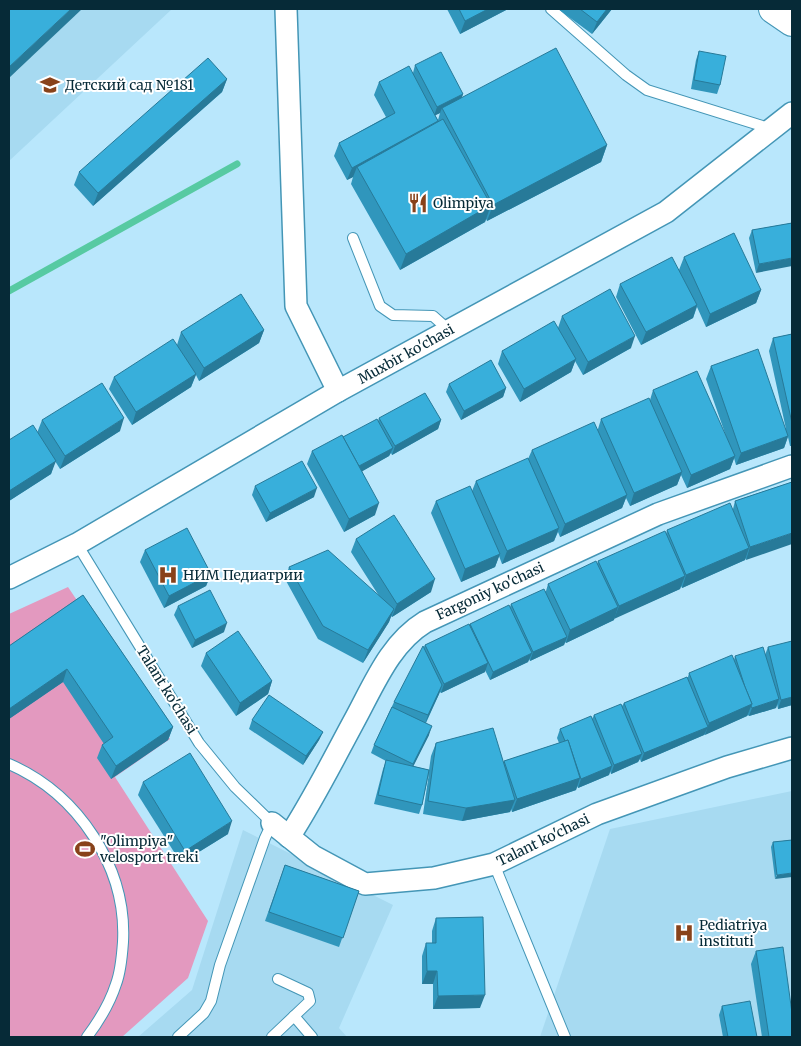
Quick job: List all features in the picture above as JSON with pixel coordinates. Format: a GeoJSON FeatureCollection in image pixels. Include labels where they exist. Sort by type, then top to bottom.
{"type":"FeatureCollection","features":[{"type":"Feature","properties":{"kind":"main road"},"geometry":{"type":"LineString","coordinates":[[773,9],[792,22]]}},
{"type":"Feature","properties":{"kind":"street"},"geometry":{"type":"LineString","coordinates":[[286,9],[296,306],[338,391]]}},
{"type":"Feature","properties":{"kind":"street","name":"Muxbir ko'chasi"},"geometry":{"type":"LineString","coordinates":[[9,578],[77,544],[338,391],[666,212],[787,120]]}},
{"type":"Feature","properties":{"kind":"street","name":"Fargoniy ko'chasi"},"geometry":{"type":"LineString","coordinates":[[289,837],[306,810],[383,668],[399,644],[414,629],[425,622],[658,514],[792,466]]}},
{"type":"Feature","properties":{"kind":"street","name":"Talant ko'chasi"},"geometry":{"type":"LineString","coordinates":[[272,823],[313,856],[365,884],[434,878],[494,864],[596,814],[727,767],[792,748]]}},
{"type":"Feature","properties":{"kind":"lane"},"geometry":{"type":"LineString","coordinates":[[551,9],[626,76],[647,90],[787,120]]}},
{"type":"Feature","properties":{"kind":"lane"},"geometry":{"type":"LineString","coordinates":[[353,238],[380,306],[393,315],[434,316],[442,324],[446,332]]}},
{"type":"Feature","properties":{"kind":"lane","name":"Talant ko'chasi"},"geometry":{"type":"LineString","coordinates":[[77,544],[199,743],[235,788],[272,823]]}},
{"type":"Feature","properties":{"kind":"lane"},"geometry":{"type":"LineString","coordinates":[[9,764],[24,771],[51,790],[75,812],[94,838],[109,864],[118,890],[124,922],[122,953],[117,983],[105,1010],[87,1037]]}},
{"type":"Feature","properties":{"kind":"lane"},"geometry":{"type":"LineString","coordinates":[[178,1037],[204,1013],[211,1001],[220,965],[272,823]]}},
{"type":"Feature","properties":{"kind":"lane"},"geometry":{"type":"LineString","coordinates":[[494,864],[565,1037]]}},
{"type":"Feature","properties":{"kind":"lane"},"geometry":{"type":"LineString","coordinates":[[272,1037],[310,1001],[308,993],[278,979]]}},
{"type":"Feature","properties":{"kind":"lane"},"geometry":{"type":"LineString","coordinates":[[294,1016],[312,1037]]}},
{"type":"Feature","properties":{"kind":"shaded area","name":"Детский сад №181"},"geometry":{"type":"Polygon","coordinates":[[[9,9],[172,9],[9,161],[9,9]]]}},
{"type":"Feature","properties":{"kind":"shaded area","name":"\"Olimpiya\" velosport treki"},"geometry":{"type":"Polygon","coordinates":[[[68,587],[170,739],[115,777],[208,921],[188,978],[122,1037],[9,1037],[9,614],[68,587]]]}},
{"type":"Feature","properties":{"kind":"shaded area","name":"Pediatriya instituti"},"geometry":{"type":"Polygon","coordinates":[[[792,791],[792,1037],[540,1037],[610,829],[792,791]]]}},
{"type":"Feature","properties":{"kind":"shaded area"},"geometry":{"type":"Polygon","coordinates":[[[243,830],[393,905],[339,1028],[347,1037],[138,1037],[192,990],[243,830]]]}},
{"type":"Feature","properties":{"kind":"building"},"geometry":{"type":"Polygon","coordinates":[[[9,9],[71,9],[9,67],[9,9]]]}},
{"type":"Feature","properties":{"kind":"building"},"geometry":{"type":"Polygon","coordinates":[[[459,9],[488,9],[465,21],[459,9]]]}},
{"type":"Feature","properties":{"kind":"building"},"geometry":{"type":"Polygon","coordinates":[[[580,9],[607,9],[597,22],[580,9]]]}},
{"type":"Feature","properties":{"kind":"building"},"geometry":{"type":"Polygon","coordinates":[[[556,48],[607,145],[493,205],[442,108],[556,48]]]}},
{"type":"Feature","properties":{"kind":"building"},"geometry":{"type":"Polygon","coordinates":[[[699,51],[726,56],[720,85],[694,80],[699,51]]]}},
{"type":"Feature","properties":{"kind":"building"},"geometry":{"type":"Polygon","coordinates":[[[441,52],[463,94],[437,107],[415,65],[441,52]]]}},
{"type":"Feature","properties":{"kind":"building"},"geometry":{"type":"Polygon","coordinates":[[[208,58],[227,79],[98,193],[79,172],[208,58]]]}},
{"type":"Feature","properties":{"kind":"building"},"geometry":{"type":"Polygon","coordinates":[[[409,66],[438,121],[352,168],[339,143],[395,113],[379,82],[409,66]]]}},
{"type":"Feature","properties":{"kind":"building","name":"Olimpiya"},"geometry":{"type":"Polygon","coordinates":[[[443,119],[491,205],[406,254],[357,167],[443,119]]]}},
{"type":"Feature","properties":{"kind":"building"},"geometry":{"type":"Polygon","coordinates":[[[792,223],[792,258],[759,264],[752,230],[792,223]]]}},
{"type":"Feature","properties":{"kind":"building"},"geometry":{"type":"Polygon","coordinates":[[[734,233],[761,290],[710,314],[684,257],[734,233]]]}},
{"type":"Feature","properties":{"kind":"building"},"geometry":{"type":"Polygon","coordinates":[[[672,257],[697,305],[646,332],[620,284],[672,257]]]}},
{"type":"Feature","properties":{"kind":"building"},"geometry":{"type":"Polygon","coordinates":[[[610,289],[635,336],[588,362],[562,316],[610,289]]]}},
{"type":"Feature","properties":{"kind":"building"},"geometry":{"type":"Polygon","coordinates":[[[241,294],[264,330],[204,368],[181,332],[241,294]]]}},
{"type":"Feature","properties":{"kind":"building"},"geometry":{"type":"Polygon","coordinates":[[[554,321],[576,359],[524,389],[502,351],[554,321]]]}},
{"type":"Feature","properties":{"kind":"building"},"geometry":{"type":"Polygon","coordinates":[[[792,334],[792,423],[773,338],[792,334]]]}},
{"type":"Feature","properties":{"kind":"building"},"geometry":{"type":"Polygon","coordinates":[[[173,339],[196,374],[136,412],[114,377],[173,339]]]}},
{"type":"Feature","properties":{"kind":"building"},"geometry":{"type":"Polygon","coordinates":[[[758,349],[788,436],[741,453],[711,366],[758,349]]]}},
{"type":"Feature","properties":{"kind":"building"},"geometry":{"type":"Polygon","coordinates":[[[491,360],[506,388],[464,411],[449,384],[491,360]]]}},
{"type":"Feature","properties":{"kind":"building"},"geometry":{"type":"Polygon","coordinates":[[[697,371],[735,456],[691,475],[653,390],[697,371]]]}},
{"type":"Feature","properties":{"kind":"building"},"geometry":{"type":"Polygon","coordinates":[[[102,383],[124,418],[65,456],[42,420],[102,383]]]}},
{"type":"Feature","properties":{"kind":"building"},"geometry":{"type":"Polygon","coordinates":[[[425,393],[441,420],[395,446],[379,418],[425,393]]]}},
{"type":"Feature","properties":{"kind":"building"},"geometry":{"type":"Polygon","coordinates":[[[649,398],[682,472],[634,493],[601,419],[649,398]]]}},
{"type":"Feature","properties":{"kind":"building"},"geometry":{"type":"Polygon","coordinates":[[[377,419],[393,448],[359,466],[343,437],[377,419]]]}},
{"type":"Feature","properties":{"kind":"building"},"geometry":{"type":"Polygon","coordinates":[[[594,422],[627,495],[565,524],[532,450],[594,422]]]}},
{"type":"Feature","properties":{"kind":"building"},"geometry":{"type":"Polygon","coordinates":[[[33,425],[56,461],[9,491],[9,440],[33,425]]]}},
{"type":"Feature","properties":{"kind":"building"},"geometry":{"type":"Polygon","coordinates":[[[342,435],[379,503],[349,519],[312,451],[342,435]]]}},
{"type":"Feature","properties":{"kind":"building"},"geometry":{"type":"Polygon","coordinates":[[[528,458],[559,528],[507,551],[476,481],[528,458]]]}},
{"type":"Feature","properties":{"kind":"building"},"geometry":{"type":"Polygon","coordinates":[[[302,461],[317,488],[270,513],[255,486],[302,461]]]}},
{"type":"Feature","properties":{"kind":"building"},"geometry":{"type":"Polygon","coordinates":[[[792,482],[792,533],[750,547],[735,501],[792,482]]]}},
{"type":"Feature","properties":{"kind":"building"},"geometry":{"type":"Polygon","coordinates":[[[470,486],[500,554],[465,569],[436,501],[470,486]]]}},
{"type":"Feature","properties":{"kind":"building"},"geometry":{"type":"Polygon","coordinates":[[[730,503],[749,548],[686,575],[667,530],[730,503]]]}},
{"type":"Feature","properties":{"kind":"building"},"geometry":{"type":"Polygon","coordinates":[[[394,515],[435,579],[397,604],[356,539],[394,515]]]}},
{"type":"Feature","properties":{"kind":"building"},"geometry":{"type":"Polygon","coordinates":[[[187,528],[211,574],[169,596],[145,550],[187,528]]]}},
{"type":"Feature","properties":{"kind":"building"},"geometry":{"type":"Polygon","coordinates":[[[665,531],[685,576],[619,606],[598,561],[665,531]]]}},
{"type":"Feature","properties":{"kind":"building"},"geometry":{"type":"Polygon","coordinates":[[[328,550],[394,609],[368,650],[323,626],[289,567],[328,550]]]}},
{"type":"Feature","properties":{"kind":"building"},"geometry":{"type":"Polygon","coordinates":[[[596,561],[618,607],[570,630],[548,584],[596,561]]]}},
{"type":"Feature","properties":{"kind":"building"},"geometry":{"type":"Polygon","coordinates":[[[544,589],[567,637],[533,652],[511,604],[544,589]]]}},
{"type":"Feature","properties":{"kind":"building"},"geometry":{"type":"Polygon","coordinates":[[[210,590],[227,623],[195,640],[178,606],[210,590]]]}},
{"type":"Feature","properties":{"kind":"building"},"geometry":{"type":"Polygon","coordinates":[[[83,595],[173,727],[116,766],[102,745],[113,737],[67,669],[9,709],[9,646],[83,595]]]}},
{"type":"Feature","properties":{"kind":"building"},"geometry":{"type":"Polygon","coordinates":[[[509,605],[532,653],[493,672],[470,624],[509,605]]]}},
{"type":"Feature","properties":{"kind":"building"},"geometry":{"type":"Polygon","coordinates":[[[469,624],[488,663],[444,684],[425,645],[469,624]]]}},
{"type":"Feature","properties":{"kind":"building"},"geometry":{"type":"Polygon","coordinates":[[[238,631],[272,681],[240,703],[206,653],[238,631]]]}},
{"type":"Feature","properties":{"kind":"building"},"geometry":{"type":"Polygon","coordinates":[[[792,641],[792,697],[781,700],[768,647],[792,641]]]}},
{"type":"Feature","properties":{"kind":"building"},"geometry":{"type":"Polygon","coordinates":[[[423,646],[442,685],[428,715],[394,702],[423,646]]]}},
{"type":"Feature","properties":{"kind":"building"},"geometry":{"type":"Polygon","coordinates":[[[763,647],[779,699],[752,708],[735,656],[763,647]]]}},
{"type":"Feature","properties":{"kind":"building"},"geometry":{"type":"Polygon","coordinates":[[[732,655],[752,704],[709,723],[689,673],[732,655]]]}},
{"type":"Feature","properties":{"kind":"building"},"geometry":{"type":"Polygon","coordinates":[[[687,677],[708,727],[644,753],[624,703],[687,677]]]}},
{"type":"Feature","properties":{"kind":"building"},"geometry":{"type":"Polygon","coordinates":[[[269,695],[323,732],[306,756],[252,720],[269,695]]]}},
{"type":"Feature","properties":{"kind":"building"},"geometry":{"type":"Polygon","coordinates":[[[621,704],[642,754],[614,765],[594,715],[621,704]]]}},
{"type":"Feature","properties":{"kind":"building"},"geometry":{"type":"Polygon","coordinates":[[[392,707],[432,726],[413,764],[374,745],[392,707]]]}},
{"type":"Feature","properties":{"kind":"building"},"geometry":{"type":"Polygon","coordinates":[[[591,716],[612,766],[581,779],[568,740],[565,741],[560,729],[591,716]]]}},
{"type":"Feature","properties":{"kind":"building"},"geometry":{"type":"Polygon","coordinates":[[[493,728],[515,800],[466,808],[428,801],[436,743],[493,728]]]}},
{"type":"Feature","properties":{"kind":"building"},"geometry":{"type":"Polygon","coordinates":[[[568,740],[580,778],[517,799],[504,761],[568,740]]]}},
{"type":"Feature","properties":{"kind":"building"},"geometry":{"type":"Polygon","coordinates":[[[190,753],[232,821],[185,851],[143,782],[190,753]]]}},
{"type":"Feature","properties":{"kind":"building"},"geometry":{"type":"Polygon","coordinates":[[[386,760],[429,770],[422,805],[378,795],[386,760]]]}},
{"type":"Feature","properties":{"kind":"building"},"geometry":{"type":"Polygon","coordinates":[[[792,840],[792,873],[777,875],[773,842],[792,840]]]}},
{"type":"Feature","properties":{"kind":"building"},"geometry":{"type":"Polygon","coordinates":[[[285,865],[359,891],[343,938],[269,912],[285,865]]]}},
{"type":"Feature","properties":{"kind":"building"},"geometry":{"type":"Polygon","coordinates":[[[483,917],[485,995],[438,996],[437,971],[427,971],[426,943],[436,943],[436,918],[483,917]]]}},
{"type":"Feature","properties":{"kind":"building"},"geometry":{"type":"Polygon","coordinates":[[[783,947],[792,1013],[792,1037],[769,1037],[756,951],[783,947]]]}},
{"type":"Feature","properties":{"kind":"building"},"geometry":{"type":"Polygon","coordinates":[[[750,1001],[757,1037],[728,1037],[722,1006],[750,1001]]]}},
{"type":"Feature","properties":{"kind":"waterway"},"geometry":{"type":"LineString","coordinates":[[9,291],[237,164]]}},
{"type":"Feature","properties":{"kind":"place","name":"Детский сад №181"},"geometry":{"type":"Point","coordinates":[50,85]}},
{"type":"Feature","properties":{"kind":"place","name":"Olimpiya"},"geometry":{"type":"Point","coordinates":[418,203]}},
{"type":"Feature","properties":{"kind":"place","name":"НИМ Педиатрии"},"geometry":{"type":"Point","coordinates":[168,575]}},
{"type":"Feature","properties":{"kind":"place","name":"\"Olimpiya\" velosport treki"},"geometry":{"type":"Point","coordinates":[85,849]}},
{"type":"Feature","properties":{"kind":"place","name":"Pediatriya instituti"},"geometry":{"type":"Point","coordinates":[684,933]}}]}
